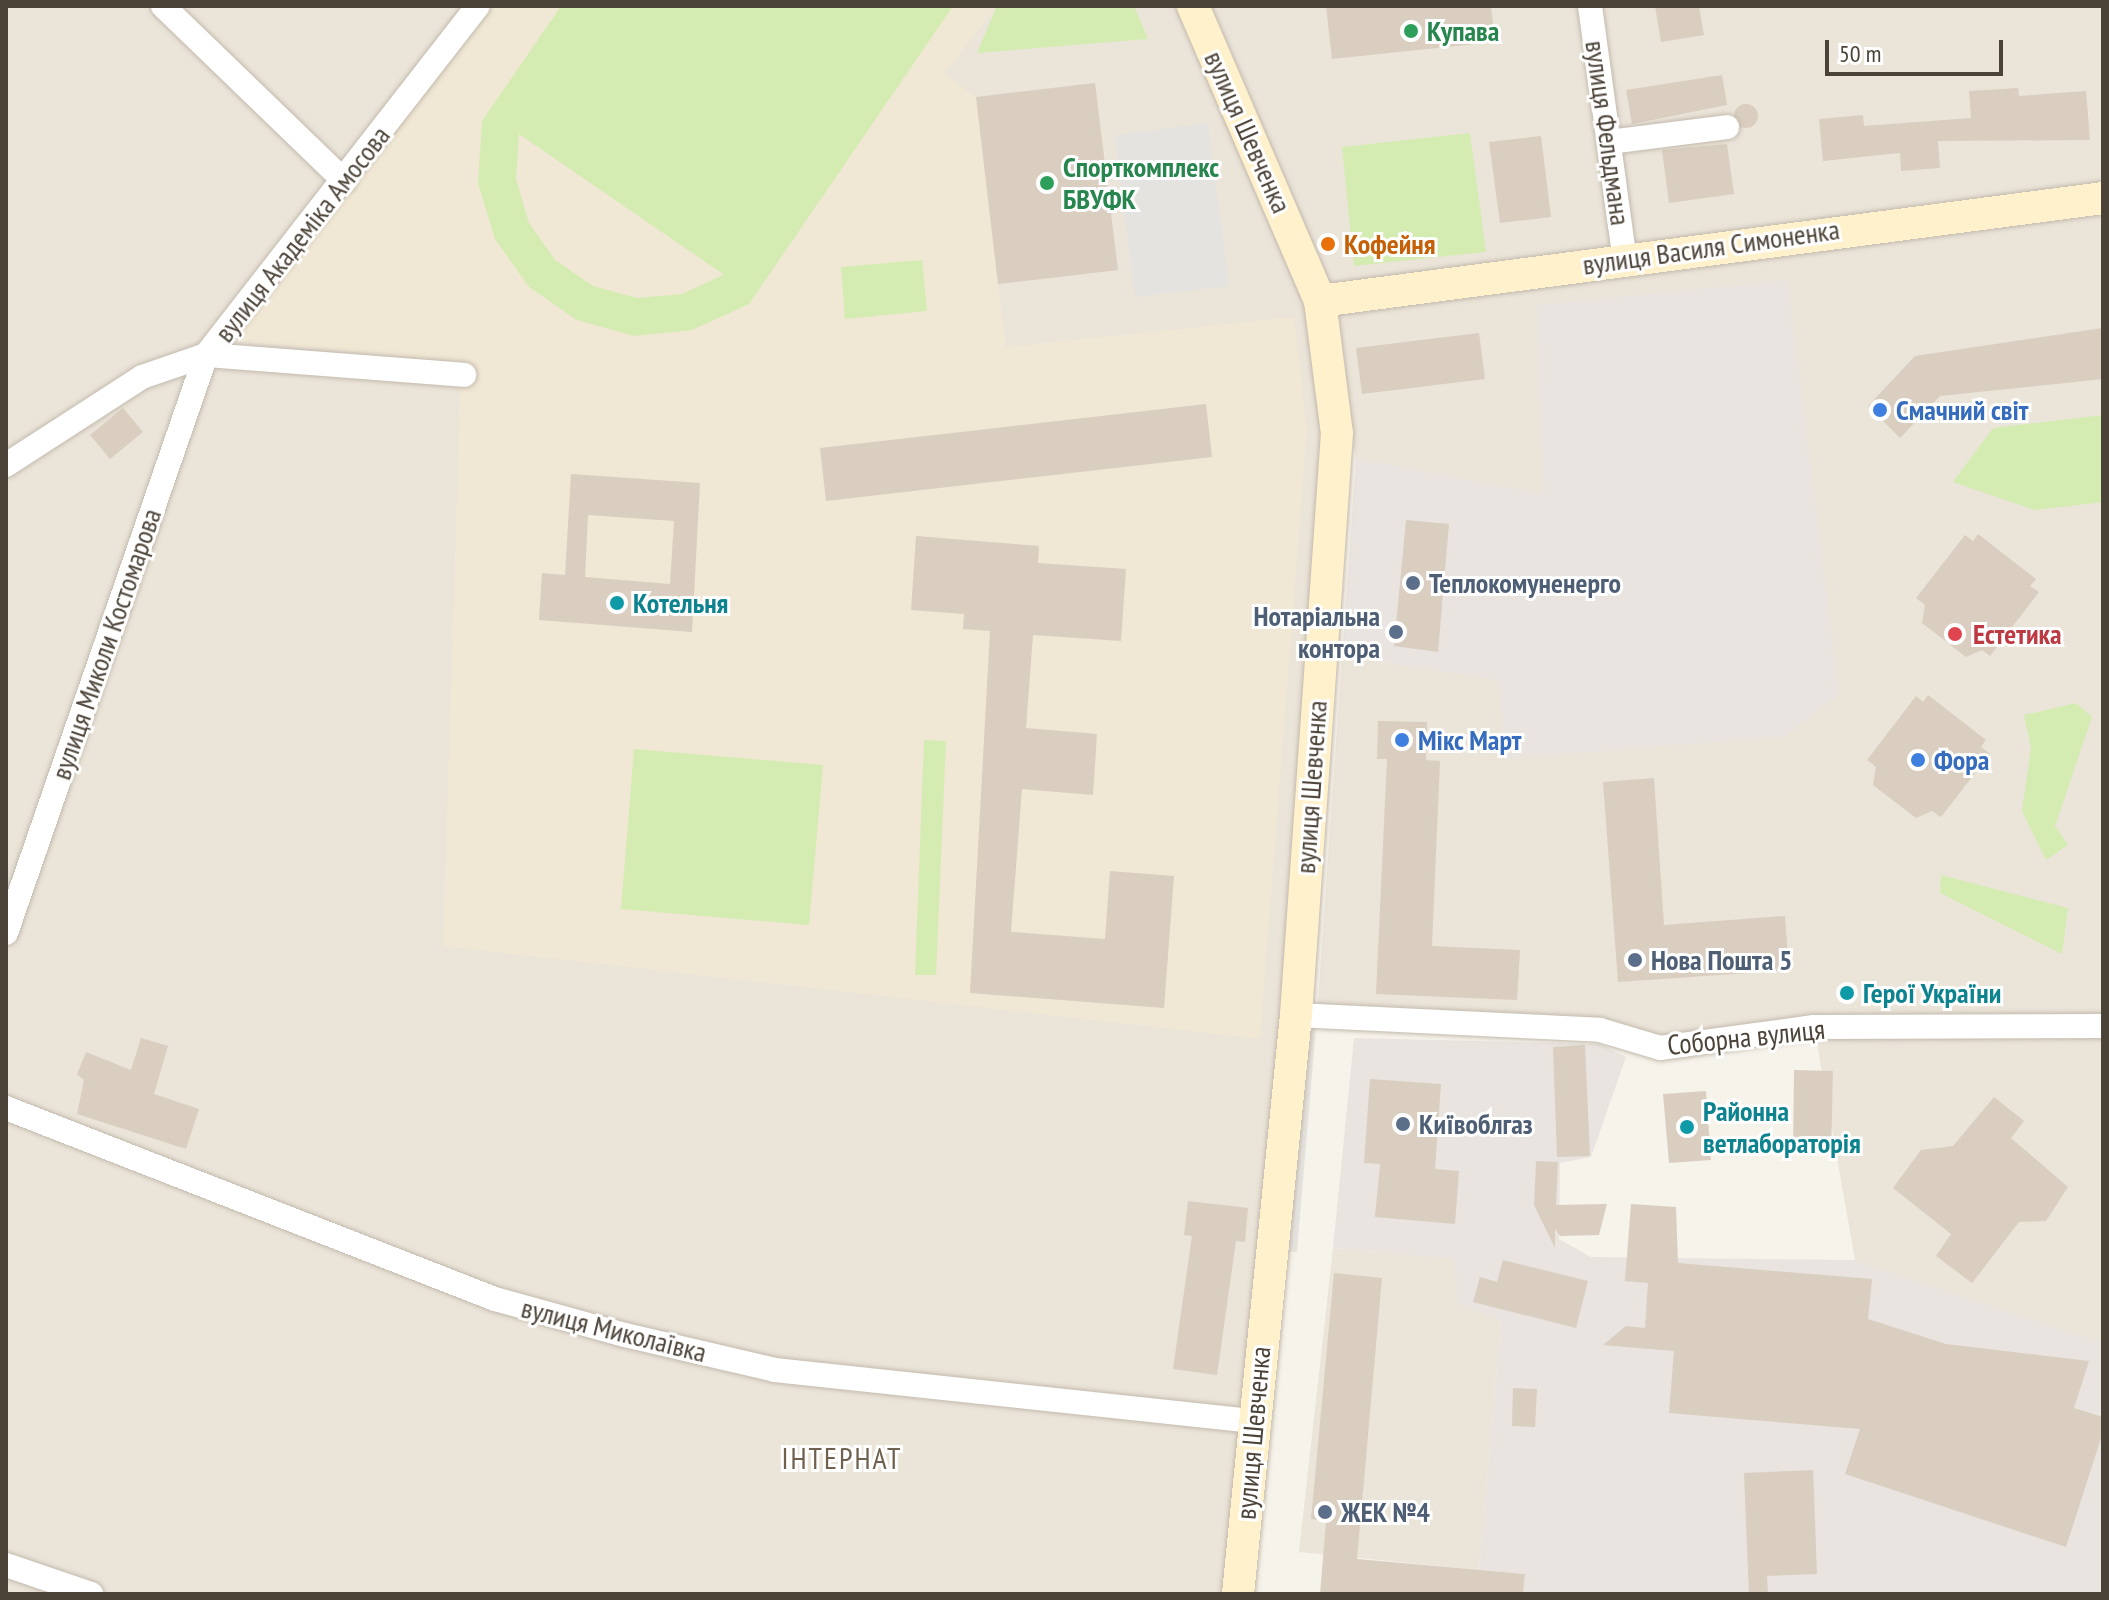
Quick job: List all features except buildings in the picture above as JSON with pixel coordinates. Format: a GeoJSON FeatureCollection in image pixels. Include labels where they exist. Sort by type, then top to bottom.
{"type":"FeatureCollection","features":[{"type":"Feature","properties":{"kind":"street"},"geometry":{"type":"LineString","coordinates":[[163,6],[344,181]]}},
{"type":"Feature","properties":{"kind":"street","name":"вулиця Академіка Амосова"},"geometry":{"type":"LineString","coordinates":[[6,465],[142,377],[206,355],[478,6]]}},
{"type":"Feature","properties":{"kind":"street","name":"вулиця Шевченка"},"geometry":{"type":"LineString","coordinates":[[1193,6],[1320,301],[1337,433],[1296,1015],[1238,1594]]}},
{"type":"Feature","properties":{"kind":"street","name":"вулиця Фельдмана"},"geometry":{"type":"LineString","coordinates":[[1590,6],[1625,260]]}},
{"type":"Feature","properties":{"kind":"street"},"geometry":{"type":"LineString","coordinates":[[1609,142],[1727,127]]}},
{"type":"Feature","properties":{"kind":"street","name":"вулиця Василя Симоненка"},"geometry":{"type":"LineString","coordinates":[[1320,301],[2103,198]]}},
{"type":"Feature","properties":{"kind":"street"},"geometry":{"type":"LineString","coordinates":[[206,355],[464,375]]}},
{"type":"Feature","properties":{"kind":"street","name":"вулиця Миколи Костомарова"},"geometry":{"type":"LineString","coordinates":[[6,933],[206,355]]}},
{"type":"Feature","properties":{"kind":"street","name":"Соборна вулиця"},"geometry":{"type":"LineString","coordinates":[[1296,1015],[1600,1030],[1660,1048],[1814,1027],[2102,1026]]}},
{"type":"Feature","properties":{"kind":"street","name":"вулиця Миколаївка"},"geometry":{"type":"LineString","coordinates":[[6,1108],[495,1299],[625,1335],[775,1370],[1253,1421]]}},
{"type":"Feature","properties":{"kind":"street"},"geometry":{"type":"LineString","coordinates":[[6,1565],[91,1594]]}},
{"type":"Feature","properties":{"kind":"shaded area"},"geometry":{"type":"Polygon","coordinates":[[[6,6],[2103,6],[2103,1343],[1855,1260],[1814,1027],[1660,1048],[1600,1030],[1317,1015],[1342,656],[1499,680],[1506,759],[1543,495],[1356,458],[1323,313],[1337,433],[1238,1594],[6,1594],[6,6]]]}},
{"type":"Feature","properties":{"kind":"shaded area"},"geometry":{"type":"Polygon","coordinates":[[[475,6],[997,6],[944,74],[976,97],[1006,347],[1294,317],[1307,430],[1260,1039],[443,946],[461,362],[235,341],[475,6]]]}},
{"type":"Feature","properties":{"kind":"shaded area"},"geometry":{"type":"Polygon","coordinates":[[[1208,123],[1229,286],[1135,297],[1115,135],[1208,123]]]}},
{"type":"Feature","properties":{"kind":"shaded area"},"geometry":{"type":"Polygon","coordinates":[[[1788,280],[1839,695],[1784,737],[1506,759],[1498,680],[1342,656],[1356,458],[1543,494],[1536,305],[1788,280]]]}},
{"type":"Feature","properties":{"kind":"shaded area"},"geometry":{"type":"Polygon","coordinates":[[[1296,1015],[1317,1015],[1297,1252],[1279,1251],[1296,1015]]]}},
{"type":"Feature","properties":{"kind":"shaded area"},"geometry":{"type":"Polygon","coordinates":[[[1354,1038],[1600,1044],[1626,1057],[1591,1157],[1560,1163],[1559,1239],[1591,1257],[1855,1260],[2103,1343],[2103,1594],[1523,1594],[1525,1574],[1479,1570],[1501,1321],[1457,1303],[1454,1259],[1333,1248],[1354,1038]]]}},
{"type":"Feature","properties":{"kind":"shaded area"},"geometry":{"type":"Polygon","coordinates":[[[1333,1248],[1455,1259],[1501,1321],[1479,1570],[1299,1552],[1333,1248]]]}},
{"type":"Feature","properties":{"kind":"green space"},"geometry":{"type":"Polygon","coordinates":[[[561,6],[953,6],[749,304],[692,330],[634,336],[577,320],[529,287],[495,239],[478,183],[482,121],[561,6]],[[519,134],[516,179],[529,223],[555,260],[593,286],[637,298],[682,294],[723,274],[519,134]]]}},
{"type":"Feature","properties":{"kind":"green space"},"geometry":{"type":"Polygon","coordinates":[[[997,6],[1134,6],[1148,39],[977,53],[997,6]]]}},
{"type":"Feature","properties":{"kind":"green space"},"geometry":{"type":"Polygon","coordinates":[[[1470,133],[1486,252],[1354,266],[1342,147],[1470,133]]]}},
{"type":"Feature","properties":{"kind":"green space"},"geometry":{"type":"Polygon","coordinates":[[[922,260],[927,311],[845,319],[841,267],[922,260]]]}},
{"type":"Feature","properties":{"kind":"green space"},"geometry":{"type":"Polygon","coordinates":[[[2103,415],[2103,502],[2035,510],[1953,482],[1993,428],[2103,415]]]}},
{"type":"Feature","properties":{"kind":"green space"},"geometry":{"type":"Polygon","coordinates":[[[2076,703],[2092,717],[2055,826],[2068,845],[2046,860],[2022,811],[2031,748],[2024,715],[2076,703]]]}},
{"type":"Feature","properties":{"kind":"green space"},"geometry":{"type":"Polygon","coordinates":[[[924,740],[946,741],[936,975],[915,975],[924,740]]]}},
{"type":"Feature","properties":{"kind":"green space"},"geometry":{"type":"Polygon","coordinates":[[[634,749],[823,765],[809,925],[621,909],[634,749]]]}},
{"type":"Feature","properties":{"kind":"green space"},"geometry":{"type":"Polygon","coordinates":[[[1941,875],[2068,908],[2062,954],[1940,893],[1941,875]]]}},
{"type":"Feature","properties":{"kind":"place","name":"Купава"},"geometry":{"type":"Point","coordinates":[1411,31]}},
{"type":"Feature","properties":{"kind":"place","name":"Спорткомплекс БВУФК"},"geometry":{"type":"Point","coordinates":[1047,183]}},
{"type":"Feature","properties":{"kind":"place","name":"Кофейня"},"geometry":{"type":"Point","coordinates":[1328,244]}},
{"type":"Feature","properties":{"kind":"place","name":"Смачний світ"},"geometry":{"type":"Point","coordinates":[1880,410]}},
{"type":"Feature","properties":{"kind":"place","name":"Теплокомуненерго"},"geometry":{"type":"Point","coordinates":[1413,583]}},
{"type":"Feature","properties":{"kind":"place","name":"Котельня"},"geometry":{"type":"Point","coordinates":[617,603]}},
{"type":"Feature","properties":{"kind":"place","name":"Нотаріальна контора"},"geometry":{"type":"Point","coordinates":[1396,632]}},
{"type":"Feature","properties":{"kind":"place","name":"Естетика"},"geometry":{"type":"Point","coordinates":[1955,634]}},
{"type":"Feature","properties":{"kind":"place","name":"Мікс Март"},"geometry":{"type":"Point","coordinates":[1402,740]}},
{"type":"Feature","properties":{"kind":"place","name":"Фора"},"geometry":{"type":"Point","coordinates":[1918,760]}},
{"type":"Feature","properties":{"kind":"place","name":"Нова Пошта 5"},"geometry":{"type":"Point","coordinates":[1635,960]}},
{"type":"Feature","properties":{"kind":"place","name":"Герої України"},"geometry":{"type":"Point","coordinates":[1847,993]}},
{"type":"Feature","properties":{"kind":"place","name":"Київоблгаз"},"geometry":{"type":"Point","coordinates":[1403,1124]}},
{"type":"Feature","properties":{"kind":"place","name":"Районна ветлабораторія"},"geometry":{"type":"Point","coordinates":[1687,1127]}},
{"type":"Feature","properties":{"kind":"place","name":"ЖЕК №4"},"geometry":{"type":"Point","coordinates":[1325,1512]}},
{"type":"Feature","properties":{"kind":"district","name":"ІНТЕРНАТ"},"geometry":{"type":"Point","coordinates":[842,1458]}}]}
